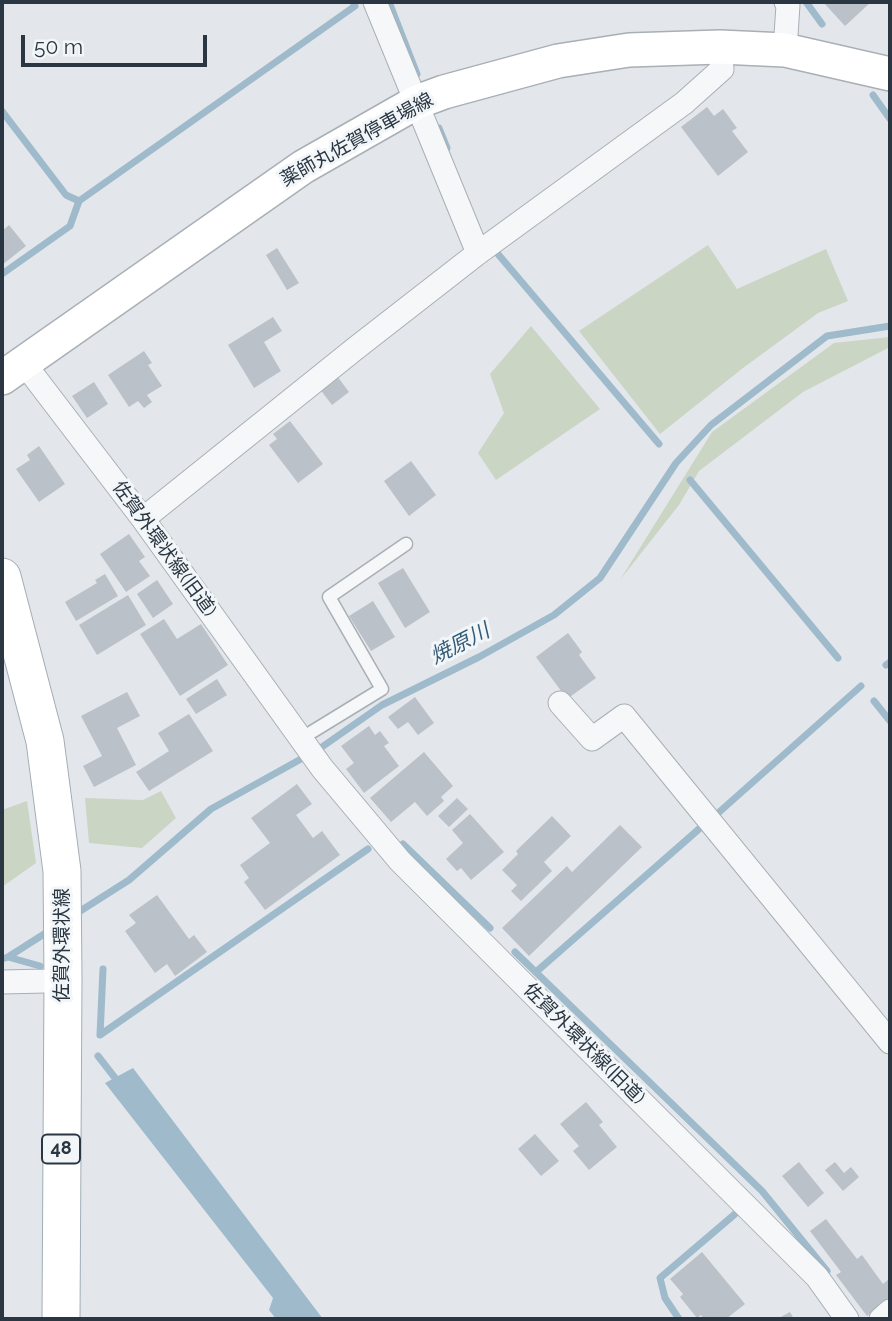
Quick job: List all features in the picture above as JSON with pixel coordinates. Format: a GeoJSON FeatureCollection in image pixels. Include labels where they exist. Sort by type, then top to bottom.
{"type":"FeatureCollection","features":[{"type":"Feature","properties":{"kind":"main road","name":"薬師丸佐賀停車場線"},"geometry":{"type":"LineString","coordinates":[[12,370],[303,167],[417,102],[494,77],[558,61],[629,50],[720,47],[785,50],[890,74]]}},
{"type":"Feature","properties":{"kind":"main road","name":"佐賀外環状線"},"geometry":{"type":"LineString","coordinates":[[2,577],[46,741],[62,871],[61,1319]]}},
{"type":"Feature","properties":{"kind":"street"},"geometry":{"type":"LineString","coordinates":[[375,2],[478,253]]}},
{"type":"Feature","properties":{"kind":"street"},"geometry":{"type":"LineString","coordinates":[[785,50],[786,2]]}},
{"type":"Feature","properties":{"kind":"street"},"geometry":{"type":"LineString","coordinates":[[143,520],[478,253],[684,103],[722,69],[720,47]]}},
{"type":"Feature","properties":{"kind":"street","name":"佐賀外環状線(旧道)"},"geometry":{"type":"LineString","coordinates":[[12,370],[143,520],[321,768],[400,861],[817,1277],[847,1319]]}},
{"type":"Feature","properties":{"kind":"street"},"geometry":{"type":"LineString","coordinates":[[560,703],[592,739],[624,716],[890,1042]]}},
{"type":"Feature","properties":{"kind":"street"},"geometry":{"type":"LineString","coordinates":[[2,982],[63,979]]}},
{"type":"Feature","properties":{"kind":"street"},"geometry":{"type":"LineString","coordinates":[[881,1319],[890,1311]]}},
{"type":"Feature","properties":{"kind":"lane"},"geometry":{"type":"LineString","coordinates":[[302,738],[382,689],[329,597],[406,544]]}},
{"type":"Feature","properties":{"kind":"green space"},"geometry":{"type":"Polygon","coordinates":[[[708,245],[737,289],[826,249],[848,301],[818,313],[660,434],[579,331],[708,245]]]}},
{"type":"Feature","properties":{"kind":"green space"},"geometry":{"type":"Polygon","coordinates":[[[531,326],[600,409],[496,480],[478,453],[504,413],[490,374],[531,326]]]}},
{"type":"Feature","properties":{"kind":"green space"},"geometry":{"type":"Polygon","coordinates":[[[890,337],[890,347],[803,392],[699,471],[679,505],[620,580],[712,432],[834,343],[890,337]]]}},
{"type":"Feature","properties":{"kind":"green space"},"geometry":{"type":"Polygon","coordinates":[[[161,791],[176,818],[142,848],[89,843],[85,798],[143,800],[161,791]]]}},
{"type":"Feature","properties":{"kind":"green space"},"geometry":{"type":"Polygon","coordinates":[[[27,801],[36,863],[2,887],[2,810],[27,801]]]}},
{"type":"Feature","properties":{"kind":"water"},"geometry":{"type":"Polygon","coordinates":[[[133,1068],[323,1319],[276,1319],[269,1310],[273,1298],[105,1083],[133,1068]]]}},
{"type":"Feature","properties":{"kind":"building"},"geometry":{"type":"Polygon","coordinates":[[[823,2],[871,2],[845,26],[823,2]]]}},
{"type":"Feature","properties":{"kind":"building"},"geometry":{"type":"Polygon","coordinates":[[[707,107],[714,116],[723,109],[737,128],[732,131],[748,152],[718,176],[681,127],[707,107]]]}},
{"type":"Feature","properties":{"kind":"building"},"geometry":{"type":"Polygon","coordinates":[[[9,225],[26,246],[2,265],[2,231],[9,225]]]}},
{"type":"Feature","properties":{"kind":"building"},"geometry":{"type":"Polygon","coordinates":[[[277,248],[299,283],[287,290],[266,255],[277,248]]]}},
{"type":"Feature","properties":{"kind":"building"},"geometry":{"type":"Polygon","coordinates":[[[273,317],[282,331],[264,342],[281,371],[254,388],[228,345],[273,317]]]}},
{"type":"Feature","properties":{"kind":"building"},"geometry":{"type":"Polygon","coordinates":[[[144,351],[152,363],[148,365],[162,386],[147,395],[152,402],[144,408],[138,401],[129,407],[108,375],[144,351]]]}},
{"type":"Feature","properties":{"kind":"building"},"geometry":{"type":"Polygon","coordinates":[[[337,376],[349,392],[332,405],[319,388],[337,376]]]}},
{"type":"Feature","properties":{"kind":"building"},"geometry":{"type":"Polygon","coordinates":[[[94,382],[108,404],[87,418],[72,396],[94,382]]]}},
{"type":"Feature","properties":{"kind":"building"},"geometry":{"type":"Polygon","coordinates":[[[290,421],[323,464],[298,483],[269,445],[277,439],[273,434],[290,421]]]}},
{"type":"Feature","properties":{"kind":"building"},"geometry":{"type":"Polygon","coordinates":[[[39,446],[65,484],[39,502],[16,469],[30,460],[27,455],[39,446]]]}},
{"type":"Feature","properties":{"kind":"building"},"geometry":{"type":"Polygon","coordinates":[[[411,461],[436,495],[409,516],[384,481],[411,461]]]}},
{"type":"Feature","properties":{"kind":"building"},"geometry":{"type":"Polygon","coordinates":[[[129,534],[145,557],[139,561],[150,576],[126,592],[100,554],[129,534]]]}},
{"type":"Feature","properties":{"kind":"building"},"geometry":{"type":"Polygon","coordinates":[[[403,568],[430,612],[405,628],[378,583],[403,568]]]}},
{"type":"Feature","properties":{"kind":"building"},"geometry":{"type":"Polygon","coordinates":[[[105,574],[118,596],[76,621],[65,602],[97,583],[95,580],[105,574]]]}},
{"type":"Feature","properties":{"kind":"building"},"geometry":{"type":"Polygon","coordinates":[[[157,580],[173,604],[153,618],[137,594],[157,580]]]}},
{"type":"Feature","properties":{"kind":"building"},"geometry":{"type":"Polygon","coordinates":[[[128,595],[146,625],[97,655],[79,625],[128,595]]]}},
{"type":"Feature","properties":{"kind":"building"},"geometry":{"type":"Polygon","coordinates":[[[373,601],[395,637],[371,651],[349,616],[373,601]]]}},
{"type":"Feature","properties":{"kind":"building"},"geometry":{"type":"Polygon","coordinates":[[[164,619],[177,639],[201,624],[228,665],[180,696],[140,634],[164,619]]]}},
{"type":"Feature","properties":{"kind":"building"},"geometry":{"type":"Polygon","coordinates":[[[568,633],[582,652],[579,655],[596,678],[567,699],[536,657],[568,633]]]}},
{"type":"Feature","properties":{"kind":"building"},"geometry":{"type":"Polygon","coordinates":[[[217,679],[227,695],[196,714],[186,699],[217,679]]]}},
{"type":"Feature","properties":{"kind":"building"},"geometry":{"type":"Polygon","coordinates":[[[127,692],[140,716],[117,728],[136,765],[94,787],[83,766],[102,756],[81,716],[127,692]]]}},
{"type":"Feature","properties":{"kind":"building"},"geometry":{"type":"Polygon","coordinates":[[[415,697],[434,723],[418,735],[408,722],[398,729],[388,717],[415,697]]]}},
{"type":"Feature","properties":{"kind":"building"},"geometry":{"type":"Polygon","coordinates":[[[189,714],[213,751],[149,791],[136,772],[169,751],[158,733],[189,714]]]}},
{"type":"Feature","properties":{"kind":"building"},"geometry":{"type":"Polygon","coordinates":[[[369,726],[375,735],[380,731],[389,743],[384,746],[399,766],[364,793],[346,769],[354,763],[341,746],[369,726]]]}},
{"type":"Feature","properties":{"kind":"building"},"geometry":{"type":"Polygon","coordinates":[[[424,752],[453,786],[441,797],[444,801],[427,816],[415,802],[391,822],[370,798],[424,752]]]}},
{"type":"Feature","properties":{"kind":"building"},"geometry":{"type":"Polygon","coordinates":[[[297,784],[312,804],[296,815],[313,838],[322,831],[340,855],[265,910],[244,882],[249,878],[240,865],[270,843],[251,818],[297,784]]]}},
{"type":"Feature","properties":{"kind":"building"},"geometry":{"type":"Polygon","coordinates":[[[457,798],[468,809],[449,827],[438,816],[457,798]]]}},
{"type":"Feature","properties":{"kind":"building"},"geometry":{"type":"Polygon","coordinates":[[[470,814],[504,852],[471,880],[461,868],[457,871],[446,859],[463,843],[452,830],[470,814]]]}},
{"type":"Feature","properties":{"kind":"building"},"geometry":{"type":"Polygon","coordinates":[[[552,816],[571,836],[544,862],[552,871],[521,901],[511,891],[517,885],[502,870],[518,854],[516,851],[552,816]]]}},
{"type":"Feature","properties":{"kind":"building"},"geometry":{"type":"Polygon","coordinates":[[[620,825],[642,847],[529,956],[502,928],[567,866],[572,872],[620,825]]]}},
{"type":"Feature","properties":{"kind":"building"},"geometry":{"type":"Polygon","coordinates":[[[157,895],[189,939],[194,935],[207,952],[175,976],[167,964],[155,973],[125,931],[136,923],[129,915],[157,895]]]}},
{"type":"Feature","properties":{"kind":"building"},"geometry":{"type":"Polygon","coordinates":[[[586,1102],[603,1122],[599,1125],[617,1147],[589,1170],[573,1151],[579,1146],[560,1124],[586,1102]]]}},
{"type":"Feature","properties":{"kind":"building"},"geometry":{"type":"Polygon","coordinates":[[[535,1134],[559,1161],[541,1176],[518,1149],[535,1134]]]}},
{"type":"Feature","properties":{"kind":"building"},"geometry":{"type":"Polygon","coordinates":[[[799,1162],[824,1193],[808,1207],[782,1176],[799,1162]]]}},
{"type":"Feature","properties":{"kind":"building"},"geometry":{"type":"Polygon","coordinates":[[[835,1162],[844,1173],[851,1167],[859,1177],[843,1191],[825,1170],[835,1162]]]}},
{"type":"Feature","properties":{"kind":"building"},"geometry":{"type":"Polygon","coordinates":[[[826,1219],[857,1259],[862,1255],[883,1284],[890,1278],[890,1297],[867,1316],[836,1275],[841,1272],[810,1231],[826,1219]]]}},
{"type":"Feature","properties":{"kind":"building"},"geometry":{"type":"Polygon","coordinates":[[[702,1252],[745,1304],[726,1319],[704,1319],[701,1315],[697,1318],[680,1297],[683,1294],[670,1279],[702,1252]]]}},
{"type":"Feature","properties":{"kind":"building"},"geometry":{"type":"Polygon","coordinates":[[[790,1312],[794,1319],[777,1319],[790,1312]]]}},
{"type":"Feature","properties":{"kind":"waterway"},"geometry":{"type":"LineString","coordinates":[[2,274],[70,226],[79,201],[355,6],[353,2]]}},
{"type":"Feature","properties":{"kind":"waterway"},"geometry":{"type":"LineString","coordinates":[[389,2],[417,74]]}},
{"type":"Feature","properties":{"kind":"waterway"},"geometry":{"type":"LineString","coordinates":[[806,2],[822,24]]}},
{"type":"Feature","properties":{"kind":"waterway"},"geometry":{"type":"LineString","coordinates":[[873,95],[890,119]]}},
{"type":"Feature","properties":{"kind":"waterway"},"geometry":{"type":"LineString","coordinates":[[2,111],[66,195],[79,201]]}},
{"type":"Feature","properties":{"kind":"waterway"},"geometry":{"type":"LineString","coordinates":[[439,128],[447,148]]}},
{"type":"Feature","properties":{"kind":"waterway"},"geometry":{"type":"LineString","coordinates":[[492,247],[659,444]]}},
{"type":"Feature","properties":{"kind":"waterway","name":"焼原川"},"geometry":{"type":"LineString","coordinates":[[74,915],[129,880],[211,809],[319,749],[382,705],[479,657],[554,615],[600,578],[676,463],[711,425],[827,336],[890,326]]}},
{"type":"Feature","properties":{"kind":"waterway"},"geometry":{"type":"LineString","coordinates":[[690,480],[838,658]]}},
{"type":"Feature","properties":{"kind":"waterway"},"geometry":{"type":"LineString","coordinates":[[886,665],[890,662]]}},
{"type":"Feature","properties":{"kind":"waterway"},"geometry":{"type":"LineString","coordinates":[[717,814],[861,686]]}},
{"type":"Feature","properties":{"kind":"waterway"},"geometry":{"type":"LineString","coordinates":[[874,701],[890,721]]}},
{"type":"Feature","properties":{"kind":"waterway"},"geometry":{"type":"LineString","coordinates":[[536,972],[699,829]]}},
{"type":"Feature","properties":{"kind":"waterway"},"geometry":{"type":"LineString","coordinates":[[403,844],[490,928]]}},
{"type":"Feature","properties":{"kind":"waterway"},"geometry":{"type":"LineString","coordinates":[[103,969],[100,1035],[368,849]]}},
{"type":"Feature","properties":{"kind":"waterway","name":"焼原川"},"geometry":{"type":"LineString","coordinates":[[2,959],[52,929]]}},
{"type":"Feature","properties":{"kind":"waterway"},"geometry":{"type":"LineString","coordinates":[[515,952],[762,1191],[827,1271]]}},
{"type":"Feature","properties":{"kind":"waterway"},"geometry":{"type":"LineString","coordinates":[[8,957],[40,966]]}},
{"type":"Feature","properties":{"kind":"waterway"},"geometry":{"type":"LineString","coordinates":[[98,1056],[119,1083]]}},
{"type":"Feature","properties":{"kind":"waterway"},"geometry":{"type":"LineString","coordinates":[[679,1319],[665,1298],[660,1278],[735,1214]]}}]}
